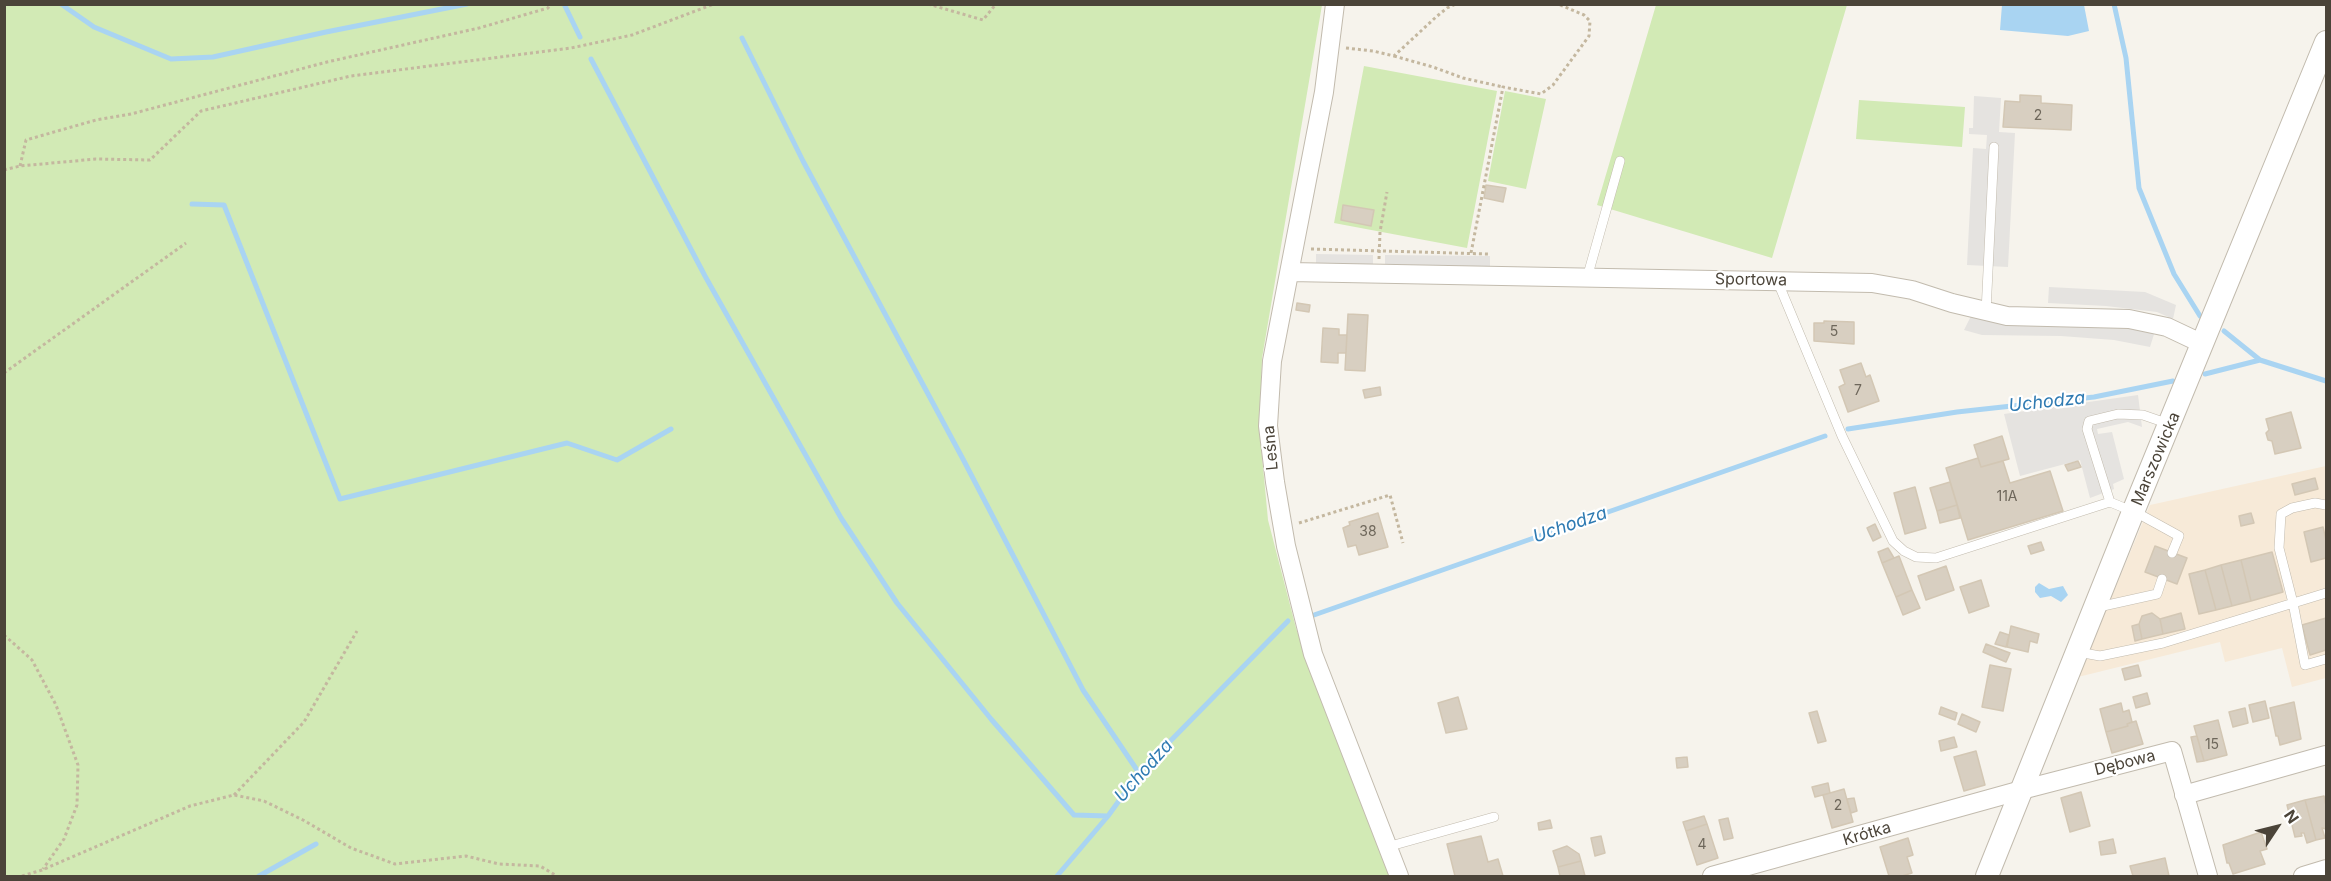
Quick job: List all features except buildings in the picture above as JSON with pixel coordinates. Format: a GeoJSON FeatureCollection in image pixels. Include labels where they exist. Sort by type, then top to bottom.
{"type":"FeatureCollection","features":[{"type":"Feature","properties":{"kind":"street","name":"Leśna"},"geometry":{"type":"LineString","coordinates":[[1335,4],[1324,92],[1272,361],[1268,426],[1283,527],[1300,608],[1313,654],[1399,876]]}},
{"type":"Feature","properties":{"kind":"street","name":"Marszowicka"},"geometry":{"type":"LineString","coordinates":[[1987,876],[2133,512],[2171,425],[2326,42]]}},
{"type":"Feature","properties":{"kind":"street","name":"Sportowa"},"geometry":{"type":"LineString","coordinates":[[1290,272],[1872,283],[1912,290],[2007,316],[2129,319],[2167,327],[2203,344]]}},
{"type":"Feature","properties":{"kind":"street","name":"Dębowa"},"geometry":{"type":"LineString","coordinates":[[2022,790],[2172,752],[2208,876]]}},
{"type":"Feature","properties":{"kind":"street"},"geometry":{"type":"LineString","coordinates":[[2184,795],[2326,755]]}},
{"type":"Feature","properties":{"kind":"street","name":"Krótka"},"geometry":{"type":"LineString","coordinates":[[1712,876],[2022,790]]}},
{"type":"Feature","properties":{"kind":"street"},"geometry":{"type":"LineString","coordinates":[[2302,876],[2326,869]]}},
{"type":"Feature","properties":{"kind":"lane"},"geometry":{"type":"LineString","coordinates":[[1986,312],[1994,147]]}},
{"type":"Feature","properties":{"kind":"lane"},"geometry":{"type":"LineString","coordinates":[[1587,278],[1620,160]]}},
{"type":"Feature","properties":{"kind":"lane"},"geometry":{"type":"LineString","coordinates":[[1777,280],[1842,436],[1893,541],[1904,551],[1916,557],[1936,558],[2110,502],[2179,536],[2172,553]]}},
{"type":"Feature","properties":{"kind":"lane"},"geometry":{"type":"LineString","coordinates":[[2110,502],[2087,429],[2089,421],[2118,414],[2143,416],[2171,425]]}},
{"type":"Feature","properties":{"kind":"lane"},"geometry":{"type":"LineString","coordinates":[[2326,505],[2315,503],[2292,508],[2281,514],[2279,548],[2293,603],[2304,665],[2326,659]]}},
{"type":"Feature","properties":{"kind":"lane"},"geometry":{"type":"LineString","coordinates":[[2097,605],[2103,606],[2157,594],[2162,579]]}},
{"type":"Feature","properties":{"kind":"lane"},"geometry":{"type":"LineString","coordinates":[[2078,652],[2100,656],[2163,643],[2326,593]]}},
{"type":"Feature","properties":{"kind":"lane"},"geometry":{"type":"LineString","coordinates":[[1387,847],[1494,817]]}},
{"type":"Feature","properties":{"kind":"path"},"geometry":{"type":"LineString","coordinates":[[20,166],[26,140],[96,120],[131,114],[327,62],[479,28],[548,8],[550,4]]}},
{"type":"Feature","properties":{"kind":"path"},"geometry":{"type":"LineString","coordinates":[[4,170],[20,166],[96,159],[150,160],[201,111],[351,76],[571,48],[622,38],[714,4]]}},
{"type":"Feature","properties":{"kind":"path"},"geometry":{"type":"LineString","coordinates":[[928,4],[983,20],[996,4]]}},
{"type":"Feature","properties":{"kind":"path"},"geometry":{"type":"LineString","coordinates":[[1394,56],[1436,17],[1456,4]]}},
{"type":"Feature","properties":{"kind":"path"},"geometry":{"type":"LineString","coordinates":[[1330,45],[1394,56],[1463,78],[1541,94],[1553,86],[1589,36],[1590,21],[1584,15],[1557,4]]}},
{"type":"Feature","properties":{"kind":"path"},"geometry":{"type":"LineString","coordinates":[[1471,253],[1503,87]]}},
{"type":"Feature","properties":{"kind":"path"},"geometry":{"type":"LineString","coordinates":[[1378,250],[1387,192]]}},
{"type":"Feature","properties":{"kind":"path"},"geometry":{"type":"LineString","coordinates":[[4,373],[186,243]]}},
{"type":"Feature","properties":{"kind":"path"},"geometry":{"type":"LineString","coordinates":[[1294,248],[1490,254]]}},
{"type":"Feature","properties":{"kind":"path"},"geometry":{"type":"LineString","coordinates":[[1283,527],[1390,495],[1403,543]]}},
{"type":"Feature","properties":{"kind":"path"},"geometry":{"type":"LineString","coordinates":[[234,795],[304,722],[357,631]]}},
{"type":"Feature","properties":{"kind":"path"},"geometry":{"type":"LineString","coordinates":[[4,635],[32,660],[56,705],[78,765],[77,805],[64,839],[42,870]]}},
{"type":"Feature","properties":{"kind":"path"},"geometry":{"type":"LineString","coordinates":[[22,876],[42,870],[190,806],[234,795],[264,801],[303,820],[351,848],[395,864],[466,856],[499,864],[540,866],[557,876]]}},
{"type":"Feature","properties":{"kind":"shaded area"},"geometry":{"type":"Polygon","coordinates":[[[1974,96],[2001,98],[1999,132],[2015,133],[2008,267],[1967,265],[1973,148],[1986,149],[1987,135],[1969,134],[1969,128],[1973,128],[1974,96]]]}},
{"type":"Feature","properties":{"kind":"shaded area"},"geometry":{"type":"Polygon","coordinates":[[[1316,254],[1373,255],[1373,267],[1316,266],[1316,254]]]}},
{"type":"Feature","properties":{"kind":"shaded area"},"geometry":{"type":"Polygon","coordinates":[[[1385,255],[1490,256],[1490,268],[1385,267],[1385,255]]]}},
{"type":"Feature","properties":{"kind":"shaded area"},"geometry":{"type":"Polygon","coordinates":[[[2049,287],[2145,292],[2176,305],[2173,319],[2157,312],[2048,303],[2049,287]]]}},
{"type":"Feature","properties":{"kind":"shaded area"},"geometry":{"type":"Polygon","coordinates":[[[1971,316],[2133,327],[2155,331],[2150,347],[2114,340],[2061,336],[1982,335],[1964,330],[1971,316]]]}},
{"type":"Feature","properties":{"kind":"shaded area"},"geometry":{"type":"Polygon","coordinates":[[[2138,395],[2142,427],[2128,422],[2097,429],[2098,434],[2112,432],[2124,479],[2113,484],[2114,489],[2090,498],[2080,460],[2020,476],[2004,414],[2138,395]]]}},
{"type":"Feature","properties":{"kind":"shaded area"},"geometry":{"type":"Polygon","coordinates":[[[2326,466],[2326,678],[2292,687],[2282,648],[2225,662],[2220,642],[2078,677],[2150,505],[2326,466]]]}},
{"type":"Feature","properties":{"kind":"green space"},"geometry":{"type":"Polygon","coordinates":[[[4,5],[1322,5],[1262,358],[1260,435],[1268,520],[1296,628],[1389,876],[5,876],[4,5]]]}},
{"type":"Feature","properties":{"kind":"green space"},"geometry":{"type":"Polygon","coordinates":[[[1656,5],[1847,5],[1772,258],[1597,205],[1656,5]]]}},
{"type":"Feature","properties":{"kind":"green space"},"geometry":{"type":"Polygon","coordinates":[[[1364,66],[1497,91],[1467,248],[1334,223],[1364,66]]]}},
{"type":"Feature","properties":{"kind":"green space"},"geometry":{"type":"Polygon","coordinates":[[[1505,91],[1546,99],[1526,189],[1488,181],[1505,91]]]}},
{"type":"Feature","properties":{"kind":"green space"},"geometry":{"type":"Polygon","coordinates":[[[1859,100],[1965,107],[1962,147],[1856,139],[1859,100]]]}},
{"type":"Feature","properties":{"kind":"water"},"geometry":{"type":"Polygon","coordinates":[[[2002,5],[2084,5],[2089,31],[2068,36],[2000,30],[2002,5]]]}},
{"type":"Feature","properties":{"kind":"water"},"geometry":{"type":"Polygon","coordinates":[[[2039,583],[2049,589],[2063,586],[2068,595],[2061,602],[2051,596],[2040,598],[2035,592],[2035,587],[2039,583]]]}},
{"type":"Feature","properties":{"kind":"waterway"},"geometry":{"type":"LineString","coordinates":[[61,4],[94,27],[171,59],[213,57],[467,4]]}},
{"type":"Feature","properties":{"kind":"waterway"},"geometry":{"type":"LineString","coordinates":[[564,4],[580,37]]}},
{"type":"Feature","properties":{"kind":"waterway"},"geometry":{"type":"LineString","coordinates":[[2114,4],[2126,58],[2139,188],[2174,274],[2200,316]]}},
{"type":"Feature","properties":{"kind":"waterway"},"geometry":{"type":"LineString","coordinates":[[742,38],[803,161],[964,461],[1083,690],[1139,773]]}},
{"type":"Feature","properties":{"kind":"waterway"},"geometry":{"type":"LineString","coordinates":[[591,59],[705,276],[841,518],[897,603],[991,719],[1074,815],[1108,816]]}},
{"type":"Feature","properties":{"kind":"waterway"},"geometry":{"type":"LineString","coordinates":[[192,204],[224,205],[340,499],[567,443],[617,460],[671,429]]}},
{"type":"Feature","properties":{"kind":"waterway"},"geometry":{"type":"LineString","coordinates":[[2224,331],[2260,360]]}},
{"type":"Feature","properties":{"kind":"waterway","name":"Uchodza"},"geometry":{"type":"LineString","coordinates":[[2205,374],[2260,360],[2326,381]]}},
{"type":"Feature","properties":{"kind":"waterway","name":"Uchodza"},"geometry":{"type":"LineString","coordinates":[[1848,429],[1957,412],[2094,397],[2173,381]]}},
{"type":"Feature","properties":{"kind":"waterway","name":"Uchodza"},"geometry":{"type":"LineString","coordinates":[[1314,615],[1825,436]]}},
{"type":"Feature","properties":{"kind":"waterway","name":"Uchodza"},"geometry":{"type":"LineString","coordinates":[[1057,876],[1108,816],[1139,773],[1288,621]]}},
{"type":"Feature","properties":{"kind":"waterway"},"geometry":{"type":"LineString","coordinates":[[259,876],[316,844]]}}]}
